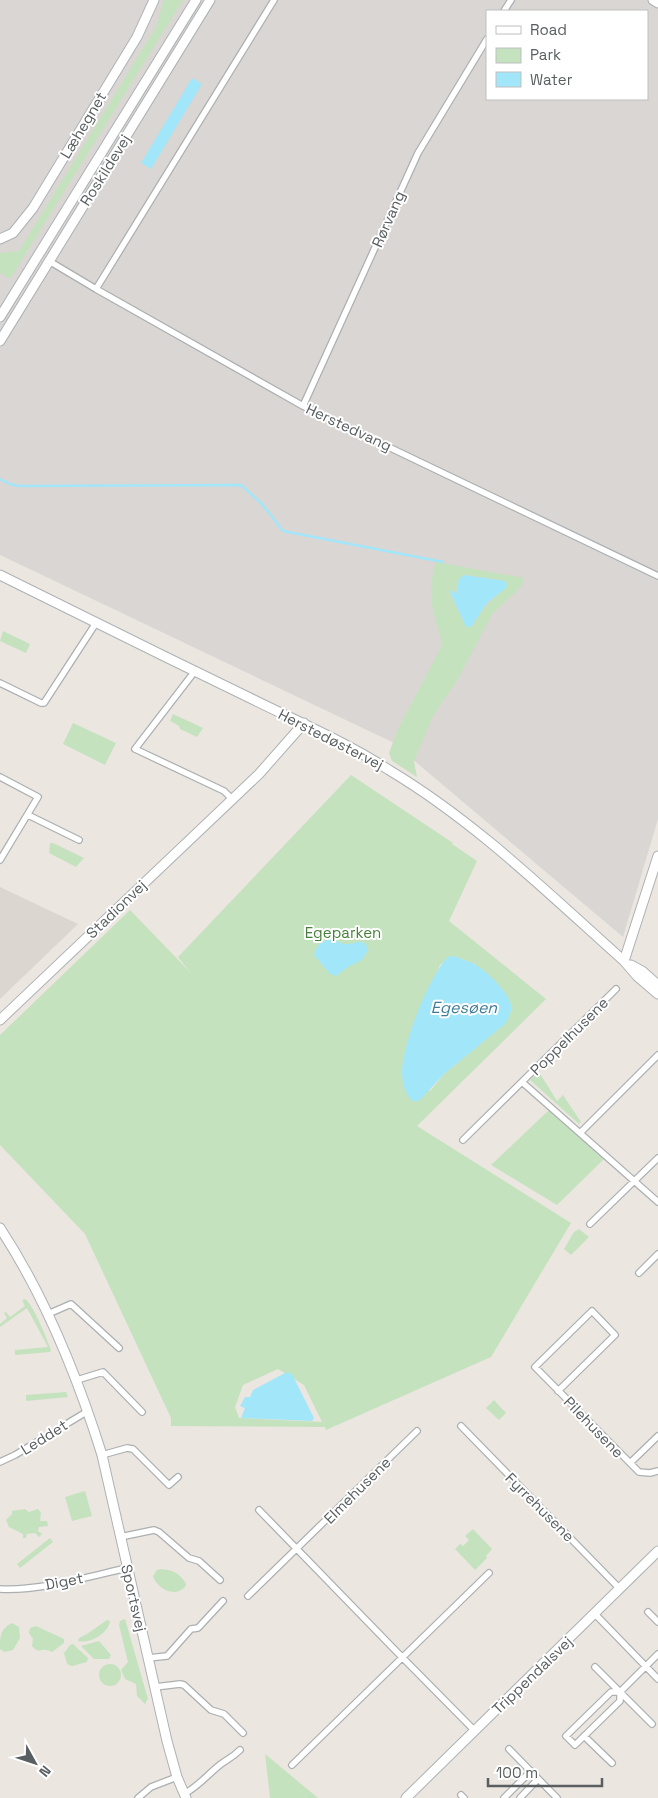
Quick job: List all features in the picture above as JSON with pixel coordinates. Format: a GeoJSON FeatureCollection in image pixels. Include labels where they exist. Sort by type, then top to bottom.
{"type":"FeatureCollection","features":[{"type":"Feature","properties":{"kind":"street","name":"Læhegnet"},"geometry":{"type":"LineString","coordinates":[[0,239],[13,233],[33,208],[137,36],[154,0]]}},
{"type":"Feature","properties":{"kind":"street","name":"Roskildevej"},"geometry":{"type":"LineString","coordinates":[[0,317],[196,0]]}},
{"type":"Feature","properties":{"kind":"street","name":"Roskildevej"},"geometry":{"type":"LineString","coordinates":[[0,340],[210,0]]}},
{"type":"Feature","properties":{"kind":"street"},"geometry":{"type":"LineString","coordinates":[[96,289],[274,0]]}},
{"type":"Feature","properties":{"kind":"street"},"geometry":{"type":"LineString","coordinates":[[653,0],[658,3]]}},
{"type":"Feature","properties":{"kind":"street","name":"Rørvang"},"geometry":{"type":"LineString","coordinates":[[303,406],[418,153],[486,41]]}},
{"type":"Feature","properties":{"kind":"street","name":"Herstedvang"},"geometry":{"type":"LineString","coordinates":[[50,260],[96,289],[303,406],[658,576]]}},
{"type":"Feature","properties":{"kind":"street","name":"Herstedøstervej"},"geometry":{"type":"LineString","coordinates":[[0,575],[341,741],[391,770],[453,813],[486,840],[624,961],[637,976],[658,994]]}},
{"type":"Feature","properties":{"kind":"street"},"geometry":{"type":"LineString","coordinates":[[0,683],[44,703],[96,623]]}},
{"type":"Feature","properties":{"kind":"street"},"geometry":{"type":"LineString","coordinates":[[195,671],[135,749],[224,791],[232,799]]}},
{"type":"Feature","properties":{"kind":"street","name":"Stadionvej"},"geometry":{"type":"LineString","coordinates":[[0,1020],[259,774],[304,723]]}},
{"type":"Feature","properties":{"kind":"street"},"geometry":{"type":"LineString","coordinates":[[0,777],[38,797],[0,860]]}},
{"type":"Feature","properties":{"kind":"street"},"geometry":{"type":"LineString","coordinates":[[28,815],[79,840]]}},
{"type":"Feature","properties":{"kind":"street"},"geometry":{"type":"LineString","coordinates":[[624,961],[658,856]]}},
{"type":"Feature","properties":{"kind":"street","name":"Herstedøstervej"},"geometry":{"type":"LineString","coordinates":[[624,961],[642,971],[658,985]]}},
{"type":"Feature","properties":{"kind":"street","name":"Poppelhusene"},"geometry":{"type":"LineString","coordinates":[[463,1140],[616,990]]}},
{"type":"Feature","properties":{"kind":"street"},"geometry":{"type":"LineString","coordinates":[[580,1133],[658,1055]]}},
{"type":"Feature","properties":{"kind":"street","name":"Poppelhusene"},"geometry":{"type":"LineString","coordinates":[[522,1082],[658,1202]]}},
{"type":"Feature","properties":{"kind":"street"},"geometry":{"type":"LineString","coordinates":[[590,1224],[658,1158]]}},
{"type":"Feature","properties":{"kind":"street","name":"Sportsvej"},"geometry":{"type":"LineString","coordinates":[[0,1228],[35,1287],[65,1349],[88,1410],[102,1455],[166,1741],[185,1796],[223,1762],[232,1758],[240,1750]]}},
{"type":"Feature","properties":{"kind":"street"},"geometry":{"type":"LineString","coordinates":[[640,1273],[658,1254]]}},
{"type":"Feature","properties":{"kind":"street"},"geometry":{"type":"LineString","coordinates":[[48,1314],[71,1304],[119,1348]]}},
{"type":"Feature","properties":{"kind":"street","name":"Pilehusene"},"geometry":{"type":"LineString","coordinates":[[558,1390],[615,1335],[592,1311],[535,1367],[639,1472],[658,1471]]}},
{"type":"Feature","properties":{"kind":"street"},"geometry":{"type":"LineString","coordinates":[[77,1380],[103,1372],[142,1412]]}},
{"type":"Feature","properties":{"kind":"street","name":"Leddet"},"geometry":{"type":"LineString","coordinates":[[0,1462],[15,1455],[88,1410]]}},
{"type":"Feature","properties":{"kind":"street","name":"Fyrrehusene"},"geometry":{"type":"LineString","coordinates":[[461,1426],[617,1586]]}},
{"type":"Feature","properties":{"kind":"street","name":"Elmehusene"},"geometry":{"type":"LineString","coordinates":[[248,1596],[417,1431]]}},
{"type":"Feature","properties":{"kind":"street","name":"Pilehusene"},"geometry":{"type":"LineString","coordinates":[[630,1464],[658,1436]]}},
{"type":"Feature","properties":{"kind":"street"},"geometry":{"type":"LineString","coordinates":[[102,1455],[127,1448],[133,1449],[169,1486],[178,1477]]}},
{"type":"Feature","properties":{"kind":"street"},"geometry":{"type":"LineString","coordinates":[[259,1510],[475,1731]]}},
{"type":"Feature","properties":{"kind":"street"},"geometry":{"type":"LineString","coordinates":[[120,1537],[154,1530],[159,1532],[190,1558],[199,1561],[220,1580]]}},
{"type":"Feature","properties":{"kind":"street","name":"Trippendalsvej"},"geometry":{"type":"LineString","coordinates":[[407,1797],[595,1614],[617,1586],[658,1551]]}},
{"type":"Feature","properties":{"kind":"street","name":"Diget"},"geometry":{"type":"LineString","coordinates":[[0,1589],[41,1586],[127,1568]]}},
{"type":"Feature","properties":{"kind":"street"},"geometry":{"type":"LineString","coordinates":[[292,1765],[489,1573]]}},
{"type":"Feature","properties":{"kind":"street"},"geometry":{"type":"LineString","coordinates":[[148,1658],[167,1656],[191,1629],[198,1628],[223,1601]]}},
{"type":"Feature","properties":{"kind":"street"},"geometry":{"type":"LineString","coordinates":[[648,1612],[658,1622]]}},
{"type":"Feature","properties":{"kind":"street"},"geometry":{"type":"LineString","coordinates":[[595,1614],[658,1679]]}},
{"type":"Feature","properties":{"kind":"street"},"geometry":{"type":"LineString","coordinates":[[620,1692],[611,1692],[566,1736],[575,1745],[620,1701],[620,1692],[658,1654]]}},
{"type":"Feature","properties":{"kind":"street"},"geometry":{"type":"LineString","coordinates":[[595,1666],[652,1724]]}},
{"type":"Feature","properties":{"kind":"street"},"geometry":{"type":"LineString","coordinates":[[155,1687],[184,1685],[211,1710],[224,1714],[243,1733]]}},
{"type":"Feature","properties":{"kind":"street"},"geometry":{"type":"LineString","coordinates":[[584,1736],[612,1764]]}},
{"type":"Feature","properties":{"kind":"street"},"geometry":{"type":"LineString","coordinates":[[510,1749],[557,1798]]}},
{"type":"Feature","properties":{"kind":"street"},"geometry":{"type":"LineString","coordinates":[[504,1798],[531,1771]]}},
{"type":"Feature","properties":{"kind":"street"},"geometry":{"type":"LineString","coordinates":[[138,1798],[151,1787],[177,1777]]}},
{"type":"Feature","properties":{"kind":"street"},"geometry":{"type":"LineString","coordinates":[[520,1798],[538,1779]]}},
{"type":"Feature","properties":{"kind":"shaded area"},"geometry":{"type":"Polygon","coordinates":[[[0,0],[658,0],[658,819],[623,937],[392,742],[0,555],[0,0]]]}},
{"type":"Feature","properties":{"kind":"shaded area"},"geometry":{"type":"Polygon","coordinates":[[[0,887],[78,924],[0,999],[0,887]]]}},
{"type":"Feature","properties":{"kind":"green space"},"geometry":{"type":"Polygon","coordinates":[[[164,0],[183,0],[10,279],[0,273],[0,253],[19,251],[156,27],[164,0]]]}},
{"type":"Feature","properties":{"kind":"green space"},"geometry":{"type":"Polygon","coordinates":[[[436,562],[524,578],[522,586],[492,614],[458,679],[433,716],[414,761],[417,777],[392,761],[389,753],[398,729],[441,647],[442,642],[431,593],[436,562]],[[467,575],[459,581],[455,595],[452,590],[450,594],[466,626],[472,627],[484,608],[507,584],[504,581],[467,575]]]}},
{"type":"Feature","properties":{"kind":"green space"},"geometry":{"type":"Polygon","coordinates":[[[3,631],[30,644],[26,653],[0,641],[3,631]]]}},
{"type":"Feature","properties":{"kind":"green space"},"geometry":{"type":"Polygon","coordinates":[[[173,714],[203,728],[197,737],[180,729],[179,726],[170,721],[173,714]]]}},
{"type":"Feature","properties":{"kind":"green space"},"geometry":{"type":"Polygon","coordinates":[[[73,723],[116,743],[105,765],[63,744],[73,723]]]}},
{"type":"Feature","properties":{"kind":"green space","name":"Egeparken"},"geometry":{"type":"Polygon","coordinates":[[[351,775],[477,861],[449,921],[546,999],[417,1126],[571,1223],[491,1357],[326,1430],[325,1427],[171,1426],[171,1418],[85,1234],[0,1145],[0,1035],[130,910],[190,972],[178,957],[351,775]],[[454,956],[440,965],[406,1047],[402,1071],[430,1091],[444,1074],[495,1031],[475,964],[454,956]],[[278,1369],[243,1385],[235,1407],[239,1418],[322,1422],[304,1385],[278,1369]]]}},
{"type":"Feature","properties":{"kind":"green space"},"geometry":{"type":"Polygon","coordinates":[[[50,843],[84,858],[76,867],[49,853],[50,843]]]}},
{"type":"Feature","properties":{"kind":"green space"},"geometry":{"type":"Polygon","coordinates":[[[539,1072],[557,1101],[563,1095],[581,1122],[579,1124],[530,1080],[539,1072]]]}},
{"type":"Feature","properties":{"kind":"green space"},"geometry":{"type":"Polygon","coordinates":[[[549,1110],[604,1159],[557,1205],[491,1165],[549,1110]]]}},
{"type":"Feature","properties":{"kind":"green space"},"geometry":{"type":"Polygon","coordinates":[[[579,1229],[589,1237],[571,1255],[564,1249],[574,1232],[579,1229]]]}},
{"type":"Feature","properties":{"kind":"green space"},"geometry":{"type":"Polygon","coordinates":[[[25,1299],[40,1322],[51,1350],[50,1352],[15,1355],[15,1350],[48,1347],[27,1308],[0,1327],[0,1324],[7,1318],[4,1313],[6,1312],[10,1317],[25,1306],[22,1300],[25,1299]]]}},
{"type":"Feature","properties":{"kind":"green space"},"geometry":{"type":"Polygon","coordinates":[[[66,1392],[68,1397],[26,1401],[26,1395],[66,1392]]]}},
{"type":"Feature","properties":{"kind":"green space"},"geometry":{"type":"Polygon","coordinates":[[[494,1400],[506,1413],[499,1420],[486,1408],[494,1400]]]}},
{"type":"Feature","properties":{"kind":"green space"},"geometry":{"type":"Polygon","coordinates":[[[85,1491],[92,1516],[72,1521],[65,1497],[85,1491]]]}},
{"type":"Feature","properties":{"kind":"green space"},"geometry":{"type":"Polygon","coordinates":[[[25,1509],[29,1512],[38,1509],[41,1513],[40,1521],[47,1521],[48,1526],[39,1527],[38,1531],[42,1534],[39,1537],[35,1533],[27,1534],[26,1538],[23,1538],[23,1534],[9,1527],[6,1520],[12,1514],[12,1511],[25,1509]]]}},
{"type":"Feature","properties":{"kind":"green space"},"geometry":{"type":"Polygon","coordinates":[[[473,1529],[492,1549],[486,1556],[487,1558],[475,1570],[455,1549],[460,1544],[463,1546],[469,1540],[465,1536],[473,1529]]]}},
{"type":"Feature","properties":{"kind":"green space"},"geometry":{"type":"Polygon","coordinates":[[[50,1538],[53,1542],[20,1568],[17,1564],[50,1538]]]}},
{"type":"Feature","properties":{"kind":"green space"},"geometry":{"type":"Polygon","coordinates":[[[157,1570],[173,1571],[179,1575],[186,1584],[185,1587],[172,1592],[158,1585],[153,1576],[157,1570]]]}},
{"type":"Feature","properties":{"kind":"green space"},"geometry":{"type":"Polygon","coordinates":[[[125,1619],[148,1699],[145,1704],[137,1696],[136,1684],[125,1679],[121,1670],[128,1662],[119,1625],[120,1621],[125,1619]]]}},
{"type":"Feature","properties":{"kind":"green space"},"geometry":{"type":"Polygon","coordinates":[[[107,1620],[110,1621],[109,1626],[98,1637],[83,1642],[78,1641],[79,1638],[107,1620]]]}},
{"type":"Feature","properties":{"kind":"green space"},"geometry":{"type":"Polygon","coordinates":[[[12,1623],[19,1627],[20,1638],[13,1650],[4,1652],[0,1649],[0,1641],[5,1628],[12,1623]]]}},
{"type":"Feature","properties":{"kind":"green space"},"geometry":{"type":"Polygon","coordinates":[[[36,1626],[64,1639],[64,1643],[52,1652],[36,1650],[32,1646],[33,1639],[29,1633],[30,1628],[36,1626]]]}},
{"type":"Feature","properties":{"kind":"green space"},"geometry":{"type":"Polygon","coordinates":[[[99,1641],[111,1655],[109,1659],[94,1659],[81,1646],[99,1641]]]}},
{"type":"Feature","properties":{"kind":"green space"},"geometry":{"type":"Polygon","coordinates":[[[73,1644],[88,1658],[87,1662],[72,1666],[67,1664],[64,1653],[73,1644]]]}},
{"type":"Feature","properties":{"kind":"green space"},"geometry":{"type":"Polygon","coordinates":[[[110,1664],[118,1667],[121,1675],[118,1683],[110,1686],[102,1683],[99,1675],[102,1667],[110,1664]]]}},
{"type":"Feature","properties":{"kind":"green space"},"geometry":{"type":"Polygon","coordinates":[[[265,1754],[318,1798],[270,1798],[265,1754]]]}},
{"type":"Feature","properties":{"kind":"water"},"geometry":{"type":"Polygon","coordinates":[[[192,78],[202,84],[151,169],[141,163],[192,78]]]}},
{"type":"Feature","properties":{"kind":"water"},"geometry":{"type":"Polygon","coordinates":[[[464,575],[505,581],[507,584],[506,588],[487,603],[471,627],[466,627],[450,592],[452,590],[456,594],[459,579],[464,575]]]}},
{"type":"Feature","properties":{"kind":"water"},"geometry":{"type":"Polygon","coordinates":[[[333,939],[344,944],[362,942],[368,950],[362,960],[336,976],[330,974],[314,955],[316,948],[326,941],[333,939]]]}},
{"type":"Feature","properties":{"kind":"water","name":"Egesøen"},"geometry":{"type":"Polygon","coordinates":[[[454,956],[476,965],[497,983],[510,1001],[510,1013],[505,1024],[444,1074],[419,1101],[412,1101],[403,1084],[402,1076],[403,1060],[407,1045],[418,1012],[433,979],[448,957],[454,956]]]}},
{"type":"Feature","properties":{"kind":"water"},"geometry":{"type":"Polygon","coordinates":[[[287,1372],[292,1374],[314,1418],[312,1421],[241,1418],[245,1408],[240,1406],[245,1397],[250,1397],[253,1390],[287,1372]]]}},
{"type":"Feature","properties":{"kind":"waterway"},"geometry":{"type":"LineString","coordinates":[[0,479],[19,486],[241,485],[263,505],[283,531],[443,562]]}}]}
